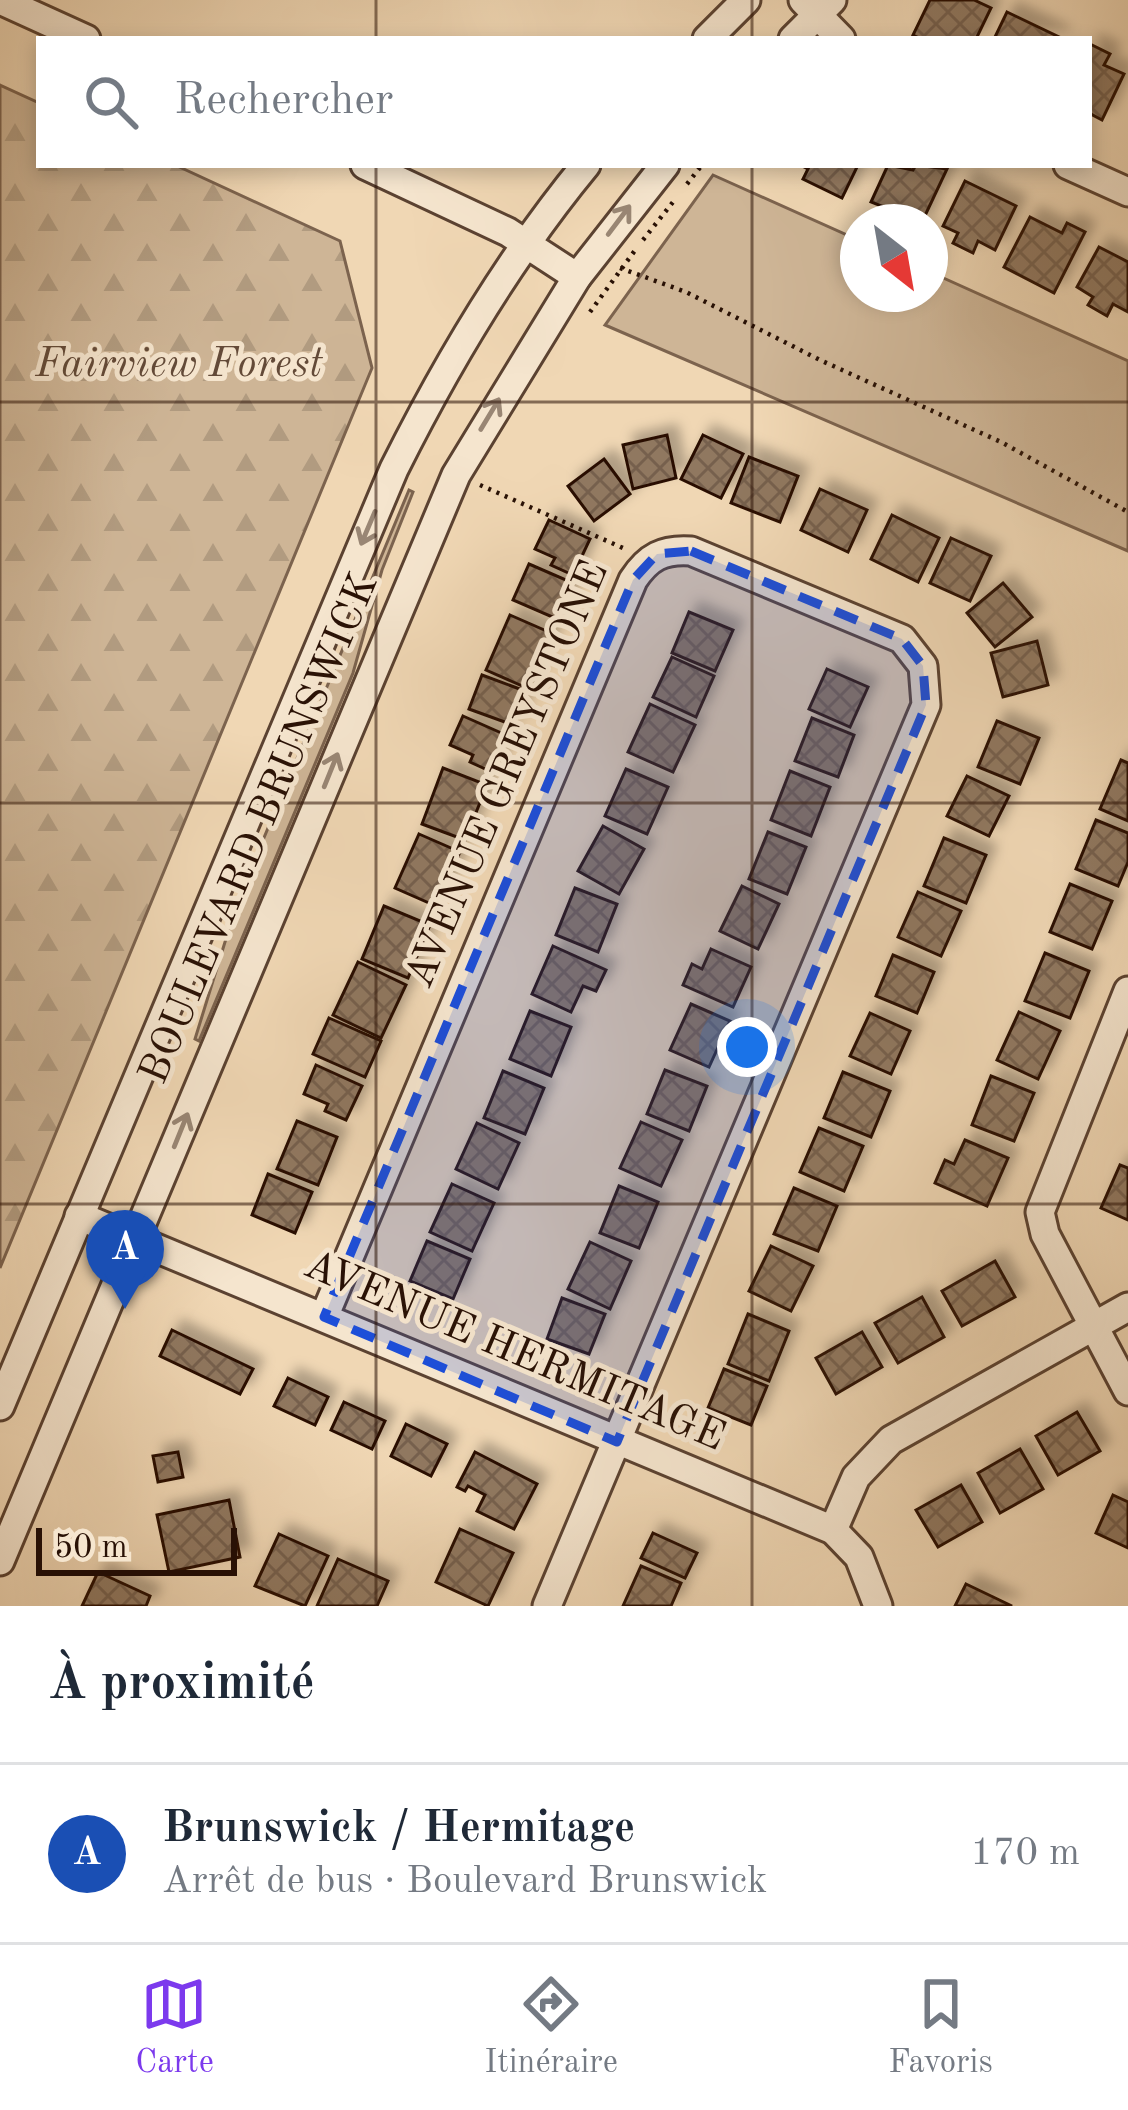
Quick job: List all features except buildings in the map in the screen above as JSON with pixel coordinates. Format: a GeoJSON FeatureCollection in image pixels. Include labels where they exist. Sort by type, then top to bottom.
{"type":"FeatureCollection","features":[{"type":"Feature","properties":{"kind":"street"},"geometry":{"type":"LineString","coordinates":[[0,0],[79,36]]}},
{"type":"Feature","properties":{"kind":"street"},"geometry":{"type":"LineString","coordinates":[[709,36],[746,0]]}},
{"type":"Feature","properties":{"kind":"street"},"geometry":{"type":"LineString","coordinates":[[795,36],[817,5],[839,36]]}},
{"type":"Feature","properties":{"kind":"street"},"geometry":{"type":"LineString","coordinates":[[372,168],[478,216],[527,244],[585,266]]}},
{"type":"Feature","properties":{"kind":"street","name":"BOULEVARD BRUNSWICK"},"geometry":{"type":"LineString","coordinates":[[0,1406],[394,469],[445,374],[527,244],[584,168]]}},
{"type":"Feature","properties":{"kind":"street","name":"BOULEVARD BRUNSWICK"},"geometry":{"type":"LineString","coordinates":[[0,1562],[446,495],[481,430],[585,266],[663,168]]}},
{"type":"Feature","properties":{"kind":"street"},"geometry":{"type":"LineString","coordinates":[[1075,168],[1128,192]]}},
{"type":"Feature","properties":{"kind":"street","name":"AVENUE GREYSTONE"},"geometry":{"type":"LineString","coordinates":[[324,1317],[644,564],[674,550],[691,550],[902,639],[923,666],[926,705],[547,1606]]}},
{"type":"Feature","properties":{"kind":"street"},"geometry":{"type":"LineString","coordinates":[[1128,991],[1040,1212],[1045,1234],[1128,1391]]}},
{"type":"Feature","properties":{"kind":"street","name":"AVENUE HERMITAGE"},"geometry":{"type":"LineString","coordinates":[[79,1216],[833,1530]]}},
{"type":"Feature","properties":{"kind":"street"},"geometry":{"type":"LineString","coordinates":[[878,1606],[859,1557],[833,1530],[856,1477],[891,1440],[1128,1307]]}},
{"type":"Feature","properties":{"kind":"path"},"geometry":{"type":"LineString","coordinates":[[590,312],[700,168]]}},
{"type":"Feature","properties":{"kind":"path"},"geometry":{"type":"LineString","coordinates":[[585,266],[625,269],[686,292],[820,360],[1001,442],[1128,512]]}},
{"type":"Feature","properties":{"kind":"path"},"geometry":{"type":"LineString","coordinates":[[484,471],[474,483],[628,551]]}},
{"type":"Feature","properties":{"kind":"highlighted area"},"geometry":{"type":"Polygon","coordinates":[[[691,551],[902,639],[923,666],[926,705],[617,1442],[324,1317],[633,580],[657,554],[691,551]]]}},
{"type":"Feature","properties":{"kind":"green space","name":"Fairview Forest"},"geometry":{"type":"Polygon","coordinates":[[[0,85],[36,102],[36,168],[182,168],[340,241],[372,368],[0,1268],[0,85]]]}},
{"type":"Feature","properties":{"kind":"green space"},"geometry":{"type":"Polygon","coordinates":[[[713,175],[840,232],[840,312],[948,312],[948,280],[1128,361],[1128,551],[605,325],[713,175]]]}},
{"type":"Feature","properties":{"kind":"green space"},"geometry":{"type":"Polygon","coordinates":[[[409,490],[413,492],[382,570],[353,673],[199,1041],[195,1039],[238,900],[409,490]]]}},
{"type":"Feature","properties":{"kind":"place","name":"Brunswick / Hermitage"},"geometry":{"type":"Point","coordinates":[125,1309]}}]}
